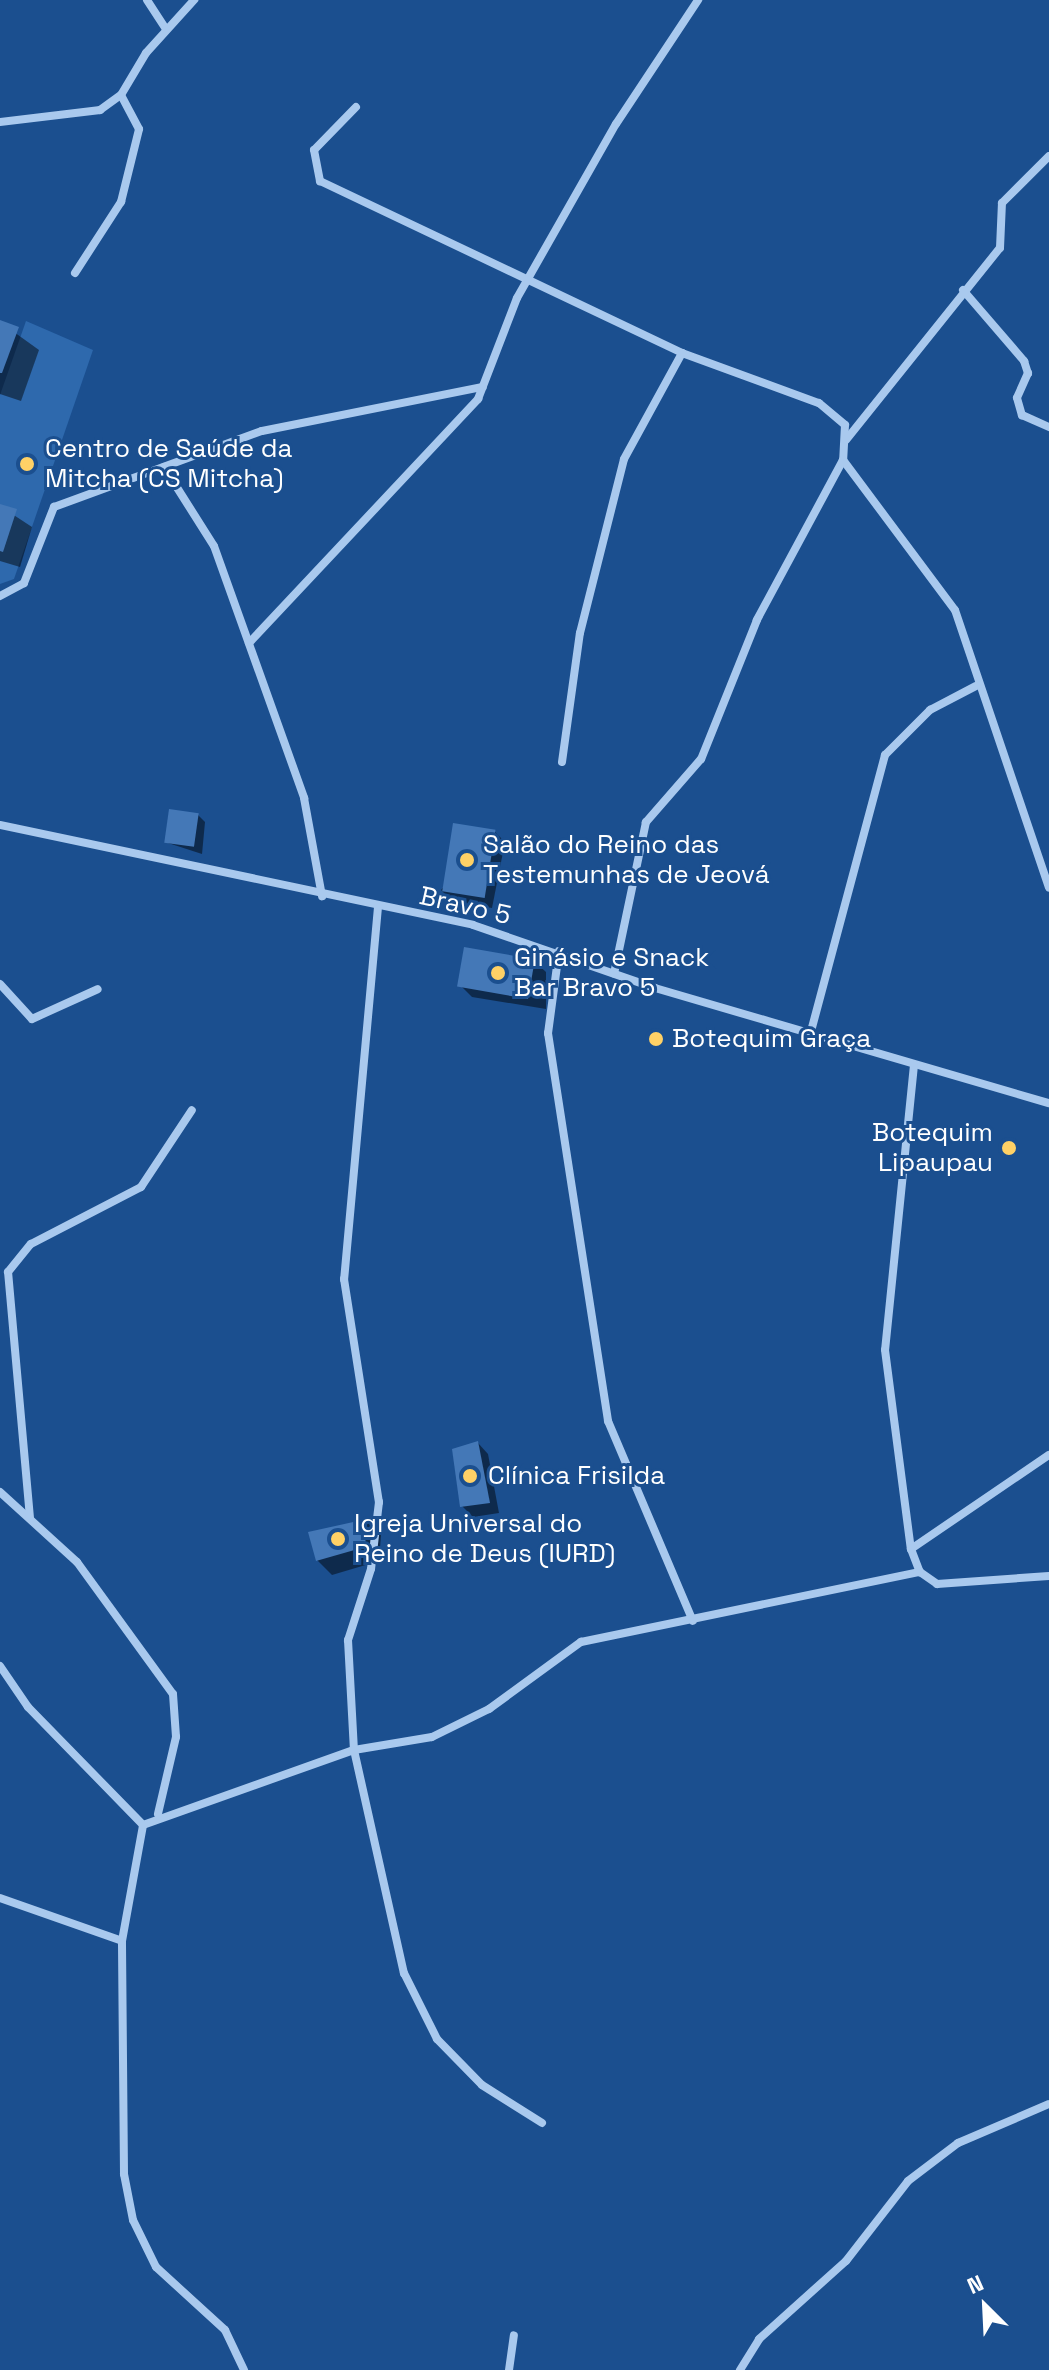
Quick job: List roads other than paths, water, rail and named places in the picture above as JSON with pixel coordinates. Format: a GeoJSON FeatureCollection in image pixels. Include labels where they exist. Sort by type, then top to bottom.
{"type":"FeatureCollection","features":[{"type":"Feature","properties":{"kind":"street"},"geometry":{"type":"LineString","coordinates":[[147,0],[165,28]]}},
{"type":"Feature","properties":{"kind":"street"},"geometry":{"type":"LineString","coordinates":[[0,122],[100,110],[121,95],[165,28],[194,0]]}},
{"type":"Feature","properties":{"kind":"street"},"geometry":{"type":"LineString","coordinates":[[249,643],[399,491],[483,387],[504,325],[534,277],[616,124],[698,0]]}},
{"type":"Feature","properties":{"kind":"street"},"geometry":{"type":"LineString","coordinates":[[75,273],[121,202],[139,129],[121,95]]}},
{"type":"Feature","properties":{"kind":"street"},"geometry":{"type":"LineString","coordinates":[[356,107],[314,150],[320,181],[534,277],[682,353],[819,403],[845,425],[843,460],[757,620],[701,759],[646,822],[614,974]]}},
{"type":"Feature","properties":{"kind":"street"},"geometry":{"type":"LineString","coordinates":[[846,441],[963,290],[1000,248],[1002,203],[1011,188],[1049,156]]}},
{"type":"Feature","properties":{"kind":"street"},"geometry":{"type":"LineString","coordinates":[[963,290],[1024,361],[1022,415],[1049,427]]}},
{"type":"Feature","properties":{"kind":"street"},"geometry":{"type":"LineString","coordinates":[[562,762],[580,633],[624,459],[682,353]]}},
{"type":"Feature","properties":{"kind":"street"},"geometry":{"type":"LineString","coordinates":[[0,596],[24,583],[54,507],[262,431],[483,387]]}},
{"type":"Feature","properties":{"kind":"street"},"geometry":{"type":"LineString","coordinates":[[843,460],[955,610],[976,686],[1049,888]]}},
{"type":"Feature","properties":{"kind":"street"},"geometry":{"type":"LineString","coordinates":[[164,467],[214,546],[304,798],[322,896]]}},
{"type":"Feature","properties":{"kind":"street"},"geometry":{"type":"LineString","coordinates":[[810,1035],[885,755],[930,710],[976,686]]}},
{"type":"Feature","properties":{"kind":"street","name":"Bravo 5"},"geometry":{"type":"LineString","coordinates":[[0,825],[378,907],[559,951],[614,974],[810,1035],[1049,1103]]}},
{"type":"Feature","properties":{"kind":"street"},"geometry":{"type":"LineString","coordinates":[[378,907],[344,1279],[379,1502],[371,1569],[348,1640],[354,1750],[404,1973],[437,2039],[482,2085],[542,2123]]}},
{"type":"Feature","properties":{"kind":"street"},"geometry":{"type":"LineString","coordinates":[[559,951],[548,1033],[608,1421],[693,1621]]}},
{"type":"Feature","properties":{"kind":"street"},"geometry":{"type":"LineString","coordinates":[[0,984],[32,1019],[98,989]]}},
{"type":"Feature","properties":{"kind":"street"},"geometry":{"type":"LineString","coordinates":[[914,1065],[885,1337],[911,1549],[920,1572],[937,1584],[969,1587],[1049,1576]]}},
{"type":"Feature","properties":{"kind":"street"},"geometry":{"type":"LineString","coordinates":[[30,1518],[8,1272],[31,1244],[141,1187],[192,1110]]}},
{"type":"Feature","properties":{"kind":"street"},"geometry":{"type":"LineString","coordinates":[[911,1549],[1049,1455]]}},
{"type":"Feature","properties":{"kind":"street"},"geometry":{"type":"LineString","coordinates":[[1,1493],[92,1579],[173,1694],[176,1737],[158,1814]]}},
{"type":"Feature","properties":{"kind":"street"},"geometry":{"type":"LineString","coordinates":[[244,2370],[225,2330],[156,2267],[133,2220],[124,2174],[122,1941],[143,1825],[158,1814],[354,1750],[408,1745],[446,1730],[489,1709],[573,1645],[920,1572]]}},
{"type":"Feature","properties":{"kind":"street"},"geometry":{"type":"LineString","coordinates":[[0,1666],[28,1707],[143,1825]]}},
{"type":"Feature","properties":{"kind":"street"},"geometry":{"type":"LineString","coordinates":[[0,1898],[122,1941]]}},
{"type":"Feature","properties":{"kind":"street"},"geometry":{"type":"LineString","coordinates":[[740,2370],[759,2339],[846,2261],[908,2181],[958,2143],[1049,2104]]}},
{"type":"Feature","properties":{"kind":"street"},"geometry":{"type":"LineString","coordinates":[[509,2370],[514,2335]]}},
{"type":"Feature","properties":{"kind":"place","name":"Centro de Saúde da Mitcha (CS Mitcha)"},"geometry":{"type":"Point","coordinates":[27,464]}},
{"type":"Feature","properties":{"kind":"place","name":"Salão do Reino das Testemunhas de Jeová"},"geometry":{"type":"Point","coordinates":[467,860]}},
{"type":"Feature","properties":{"kind":"place","name":"Ginásio e Snack Bar Bravo 5"},"geometry":{"type":"Point","coordinates":[498,973]}},
{"type":"Feature","properties":{"kind":"place","name":"Botequim Graça"},"geometry":{"type":"Point","coordinates":[656,1039]}},
{"type":"Feature","properties":{"kind":"place","name":"Botequim Lipaupau"},"geometry":{"type":"Point","coordinates":[1009,1148]}},
{"type":"Feature","properties":{"kind":"place","name":"Clínica Frisilda"},"geometry":{"type":"Point","coordinates":[470,1476]}},
{"type":"Feature","properties":{"kind":"place","name":"Igreja Universal do Reino de Deus (IURD)"},"geometry":{"type":"Point","coordinates":[338,1539]}}]}
